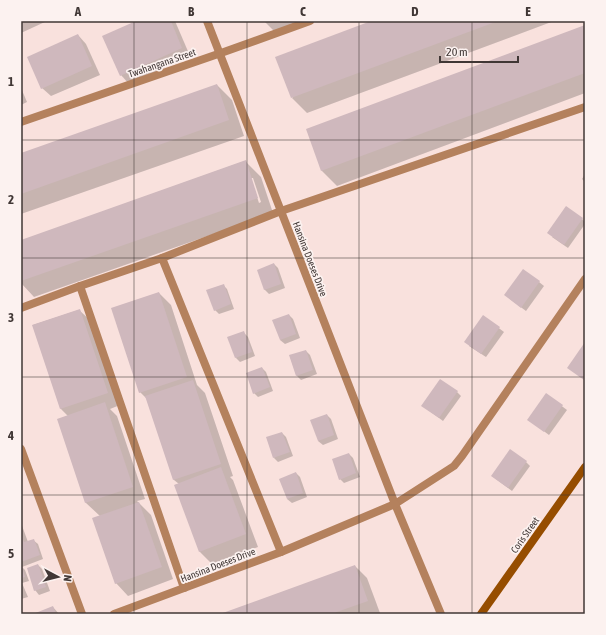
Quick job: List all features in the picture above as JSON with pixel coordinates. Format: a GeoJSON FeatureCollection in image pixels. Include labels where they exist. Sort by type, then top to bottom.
{"type":"FeatureCollection","features":[{"type":"Feature","properties":{"kind":"street","name":"Hansina Doeses Drive"},"geometry":{"type":"LineString","coordinates":[[207,21],[221,53],[395,504],[441,614]]}},
{"type":"Feature","properties":{"kind":"street","name":"Twahangana Street"},"geometry":{"type":"LineString","coordinates":[[21,122],[310,21]]}},
{"type":"Feature","properties":{"kind":"street"},"geometry":{"type":"LineString","coordinates":[[21,308],[162,258],[281,211],[585,107]]}},
{"type":"Feature","properties":{"kind":"street"},"geometry":{"type":"LineString","coordinates":[[162,258],[281,552]]}},
{"type":"Feature","properties":{"kind":"street"},"geometry":{"type":"LineString","coordinates":[[395,504],[454,466],[585,279]]}},
{"type":"Feature","properties":{"kind":"street"},"geometry":{"type":"LineString","coordinates":[[80,286],[184,588]]}},
{"type":"Feature","properties":{"kind":"street"},"geometry":{"type":"LineString","coordinates":[[21,449],[82,614]]}},
{"type":"Feature","properties":{"kind":"street","name":"Coris Street"},"geometry":{"type":"LineString","coordinates":[[481,614],[585,466]]}},
{"type":"Feature","properties":{"kind":"street","name":"Hansina Doeses Drive"},"geometry":{"type":"LineString","coordinates":[[114,614],[281,552],[395,504]]}},
{"type":"Feature","properties":{"kind":"building"},"geometry":{"type":"Polygon","coordinates":[[[136,21],[171,21],[182,48],[120,76],[102,36],[136,21]]]}},
{"type":"Feature","properties":{"kind":"building"},"geometry":{"type":"Polygon","coordinates":[[[371,21],[498,21],[291,98],[275,57],[371,21]]]}},
{"type":"Feature","properties":{"kind":"building"},"geometry":{"type":"Polygon","coordinates":[[[585,25],[585,73],[321,171],[306,129],[585,25]]]}},
{"type":"Feature","properties":{"kind":"building"},"geometry":{"type":"Polygon","coordinates":[[[78,34],[92,66],[41,89],[27,57],[78,34]]]}},
{"type":"Feature","properties":{"kind":"building"},"geometry":{"type":"Polygon","coordinates":[[[217,84],[229,120],[21,194],[21,153],[217,84]]]}},
{"type":"Feature","properties":{"kind":"building"},"geometry":{"type":"Polygon","coordinates":[[[246,160],[258,198],[21,281],[21,240],[246,160]]]}},
{"type":"Feature","properties":{"kind":"building"},"geometry":{"type":"Polygon","coordinates":[[[566,206],[583,218],[564,245],[547,233],[566,206]]]}},
{"type":"Feature","properties":{"kind":"building"},"geometry":{"type":"Polygon","coordinates":[[[274,263],[281,284],[264,290],[257,270],[274,263]]]}},
{"type":"Feature","properties":{"kind":"building"},"geometry":{"type":"Polygon","coordinates":[[[523,269],[540,281],[521,308],[504,295],[523,269]]]}},
{"type":"Feature","properties":{"kind":"building"},"geometry":{"type":"Polygon","coordinates":[[[224,284],[231,304],[214,311],[206,290],[224,284]]]}},
{"type":"Feature","properties":{"kind":"building"},"geometry":{"type":"Polygon","coordinates":[[[159,292],[187,377],[139,393],[111,308],[159,292]]]}},
{"type":"Feature","properties":{"kind":"building"},"geometry":{"type":"Polygon","coordinates":[[[80,309],[108,393],[60,409],[32,325],[80,309]]]}},
{"type":"Feature","properties":{"kind":"building"},"geometry":{"type":"Polygon","coordinates":[[[289,314],[296,334],[280,340],[272,320],[289,314]]]}},
{"type":"Feature","properties":{"kind":"building"},"geometry":{"type":"Polygon","coordinates":[[[483,315],[500,327],[481,354],[464,342],[483,315]]]}},
{"type":"Feature","properties":{"kind":"building"},"geometry":{"type":"Polygon","coordinates":[[[244,331],[252,352],[235,358],[227,337],[244,331]]]}},
{"type":"Feature","properties":{"kind":"building"},"geometry":{"type":"Polygon","coordinates":[[[585,342],[585,378],[584,380],[567,368],[585,342]]]}},
{"type":"Feature","properties":{"kind":"building"},"geometry":{"type":"Polygon","coordinates":[[[306,350],[313,370],[296,376],[289,355],[306,350]]]}},
{"type":"Feature","properties":{"kind":"building"},"geometry":{"type":"Polygon","coordinates":[[[262,367],[270,387],[253,394],[246,373],[262,367]]]}},
{"type":"Feature","properties":{"kind":"building"},"geometry":{"type":"Polygon","coordinates":[[[440,379],[458,391],[439,418],[421,406],[440,379]]]}},
{"type":"Feature","properties":{"kind":"building"},"geometry":{"type":"Polygon","coordinates":[[[193,380],[221,464],[173,480],[145,396],[193,380]]]}},
{"type":"Feature","properties":{"kind":"building"},"geometry":{"type":"Polygon","coordinates":[[[546,393],[563,405],[544,432],[527,420],[546,393]]]}},
{"type":"Feature","properties":{"kind":"building"},"geometry":{"type":"Polygon","coordinates":[[[105,402],[133,487],[85,503],[57,419],[105,402]]]}},
{"type":"Feature","properties":{"kind":"building"},"geometry":{"type":"Polygon","coordinates":[[[327,414],[334,435],[318,441],[310,420],[327,414]]]}},
{"type":"Feature","properties":{"kind":"building"},"geometry":{"type":"Polygon","coordinates":[[[282,432],[290,452],[273,458],[266,437],[282,432]]]}},
{"type":"Feature","properties":{"kind":"building"},"geometry":{"type":"Polygon","coordinates":[[[510,449],[527,461],[508,488],[491,476],[510,449]]]}},
{"type":"Feature","properties":{"kind":"building"},"geometry":{"type":"Polygon","coordinates":[[[349,453],[356,473],[339,480],[332,459],[349,453]]]}},
{"type":"Feature","properties":{"kind":"building"},"geometry":{"type":"Polygon","coordinates":[[[221,467],[246,534],[199,552],[174,485],[221,467]]]}},
{"type":"Feature","properties":{"kind":"building"},"geometry":{"type":"Polygon","coordinates":[[[296,472],[303,493],[287,499],[279,479],[296,472]]]}},
{"type":"Feature","properties":{"kind":"building"},"geometry":{"type":"Polygon","coordinates":[[[139,502],[162,567],[115,584],[92,518],[139,502]]]}},
{"type":"Feature","properties":{"kind":"building"},"geometry":{"type":"Polygon","coordinates":[[[21,535],[24,542],[34,539],[40,555],[21,562],[21,535]]]}},
{"type":"Feature","properties":{"kind":"building"},"geometry":{"type":"Polygon","coordinates":[[[38,564],[46,587],[34,591],[27,568],[38,564]]]}},
{"type":"Feature","properties":{"kind":"building"},"geometry":{"type":"Polygon","coordinates":[[[21,565],[25,577],[21,578],[21,565]]]}},
{"type":"Feature","properties":{"kind":"building"},"geometry":{"type":"Polygon","coordinates":[[[355,565],[368,601],[331,614],[220,614],[355,565]]]}},
{"type":"Feature","properties":{"kind":"building"},"geometry":{"type":"Polygon","coordinates":[[[53,606],[56,614],[33,614],[53,606]]]}}]}
